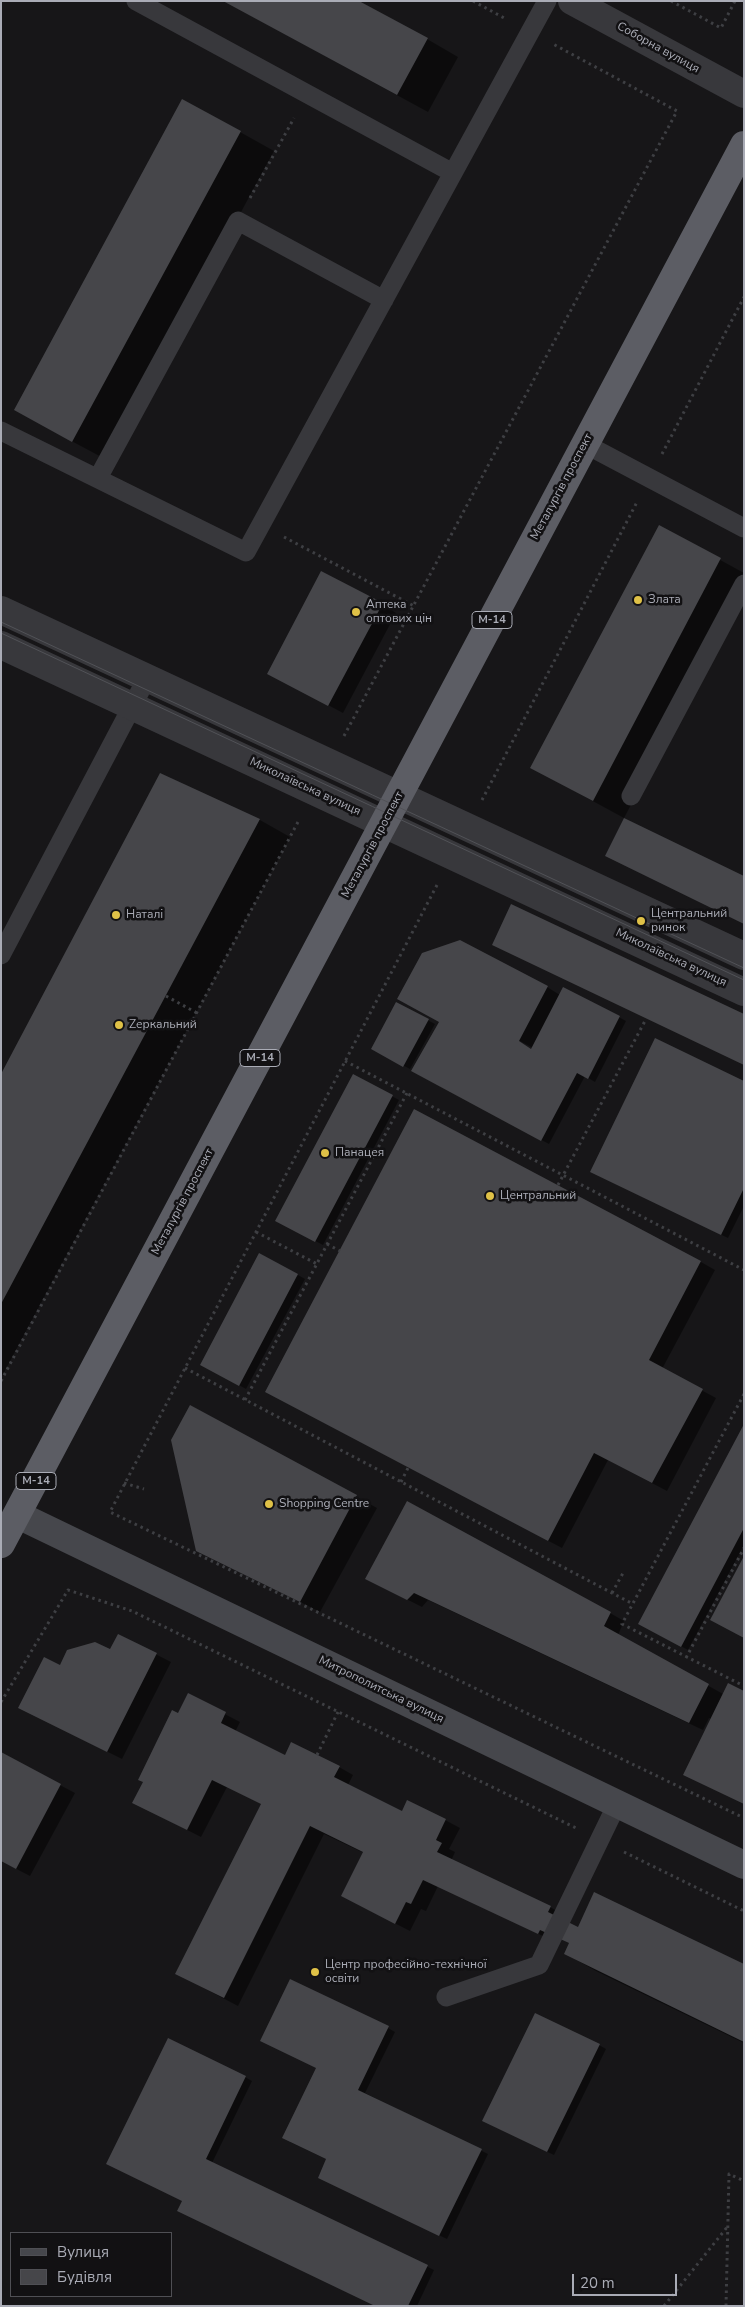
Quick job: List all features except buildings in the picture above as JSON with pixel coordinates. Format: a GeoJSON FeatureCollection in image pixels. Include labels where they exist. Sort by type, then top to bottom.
{"type":"FeatureCollection","features":[{"type":"Feature","properties":{"kind":"highway","name":"Металургів проспект"},"geometry":{"type":"LineString","coordinates":[[1,1544],[744,145]]}},
{"type":"Feature","properties":{"kind":"main road","name":"Митрополитська вулиця"},"geometry":{"type":"LineString","coordinates":[[18,1515],[744,1865]]}},
{"type":"Feature","properties":{"kind":"street","name":"Соборна вулиця"},"geometry":{"type":"LineString","coordinates":[[572,1],[744,94]]}},
{"type":"Feature","properties":{"kind":"street"},"geometry":{"type":"LineString","coordinates":[[1,610],[744,956]]}},
{"type":"Feature","properties":{"kind":"street","name":"Миколаївська вулиця"},"geometry":{"type":"LineString","coordinates":[[1,645],[744,992]]}},
{"type":"Feature","properties":{"kind":"lane"},"geometry":{"type":"LineString","coordinates":[[136,1],[453,173]]}},
{"type":"Feature","properties":{"kind":"lane"},"geometry":{"type":"LineString","coordinates":[[1,431],[246,552],[547,1]]}},
{"type":"Feature","properties":{"kind":"lane"},"geometry":{"type":"LineString","coordinates":[[98,478],[238,220],[384,300]]}},
{"type":"Feature","properties":{"kind":"lane"},"geometry":{"type":"LineString","coordinates":[[585,444],[744,528]]}},
{"type":"Feature","properties":{"kind":"lane"},"geometry":{"type":"LineString","coordinates":[[631,796],[744,584]]}},
{"type":"Feature","properties":{"kind":"lane"},"geometry":{"type":"LineString","coordinates":[[1,955],[147,678]]}},
{"type":"Feature","properties":{"kind":"lane"},"geometry":{"type":"LineString","coordinates":[[446,1997],[539,1965],[617,1804]]}},
{"type":"Feature","properties":{"kind":"path"},"geometry":{"type":"LineString","coordinates":[[344,736],[677,111],[473,1]]}},
{"type":"Feature","properties":{"kind":"path"},"geometry":{"type":"LineString","coordinates":[[671,1],[721,28],[735,1]]}},
{"type":"Feature","properties":{"kind":"path"},"geometry":{"type":"LineString","coordinates":[[238,220],[307,93]]}},
{"type":"Feature","properties":{"kind":"path"},"geometry":{"type":"LineString","coordinates":[[481,800],[744,298]]}},
{"type":"Feature","properties":{"kind":"path"},"geometry":{"type":"LineString","coordinates":[[261,525],[414,606]]}},
{"type":"Feature","properties":{"kind":"path"},"geometry":{"type":"LineString","coordinates":[[1,1381],[299,820]]}},
{"type":"Feature","properties":{"kind":"path"},"geometry":{"type":"LineString","coordinates":[[437,886],[110,1512],[744,1818]]}},
{"type":"Feature","properties":{"kind":"path"},"geometry":{"type":"LineString","coordinates":[[166,996],[197,1013]]}},
{"type":"Feature","properties":{"kind":"path"},"geometry":{"type":"LineString","coordinates":[[558,1185],[646,1019]]}},
{"type":"Feature","properties":{"kind":"path"},"geometry":{"type":"LineString","coordinates":[[345,1061],[744,1270]]}},
{"type":"Feature","properties":{"kind":"path"},"geometry":{"type":"LineString","coordinates":[[245,1400],[407,1093]]}},
{"type":"Feature","properties":{"kind":"path"},"geometry":{"type":"LineString","coordinates":[[256,1232],[317,1264]]}},
{"type":"Feature","properties":{"kind":"path"},"geometry":{"type":"LineString","coordinates":[[327,1244],[340,1251]]}},
{"type":"Feature","properties":{"kind":"path"},"geometry":{"type":"LineString","coordinates":[[185,1368],[633,1604]]}},
{"type":"Feature","properties":{"kind":"path"},"geometry":{"type":"LineString","coordinates":[[744,1394],[622,1624],[744,1686]]}},
{"type":"Feature","properties":{"kind":"path"},"geometry":{"type":"LineString","coordinates":[[401,1482],[408,1468]]}},
{"type":"Feature","properties":{"kind":"path"},"geometry":{"type":"LineString","coordinates":[[124,1483],[144,1489]]}},
{"type":"Feature","properties":{"kind":"path"},"geometry":{"type":"LineString","coordinates":[[686,1658],[744,1548]]}},
{"type":"Feature","properties":{"kind":"path"},"geometry":{"type":"LineString","coordinates":[[612,1593],[623,1573]]}},
{"type":"Feature","properties":{"kind":"path"},"geometry":{"type":"LineString","coordinates":[[1,1702],[68,1590],[132,1611],[744,1911]]}},
{"type":"Feature","properties":{"kind":"path"},"geometry":{"type":"LineString","coordinates":[[317,1755],[338,1712]]}},
{"type":"Feature","properties":{"kind":"path"},"geometry":{"type":"LineString","coordinates":[[726,2306],[729,2174],[744,2181]]}},
{"type":"Feature","properties":{"kind":"path"},"geometry":{"type":"LineString","coordinates":[[664,2306],[728,2226]]}},
{"type":"Feature","properties":{"kind":"tram line"},"geometry":{"type":"LineString","coordinates":[[1,622],[744,968]]}},
{"type":"Feature","properties":{"kind":"tram line"},"geometry":{"type":"LineString","coordinates":[[1,633],[744,980]]}},
{"type":"Feature","properties":{"kind":"place","name":"Злата"},"geometry":{"type":"Point","coordinates":[638,600]}},
{"type":"Feature","properties":{"kind":"place","name":"Аптека оптових цін"},"geometry":{"type":"Point","coordinates":[356,612]}},
{"type":"Feature","properties":{"kind":"place","name":"Наталі"},"geometry":{"type":"Point","coordinates":[116,915]}},
{"type":"Feature","properties":{"kind":"place","name":"Центральний ринок"},"geometry":{"type":"Point","coordinates":[641,921]}},
{"type":"Feature","properties":{"kind":"place","name":"Zеркальний"},"geometry":{"type":"Point","coordinates":[119,1025]}},
{"type":"Feature","properties":{"kind":"place","name":"Панацея"},"geometry":{"type":"Point","coordinates":[325,1153]}},
{"type":"Feature","properties":{"kind":"place","name":"Центральний"},"geometry":{"type":"Point","coordinates":[490,1196]}},
{"type":"Feature","properties":{"kind":"place","name":"Shopping Centre"},"geometry":{"type":"Point","coordinates":[269,1504]}},
{"type":"Feature","properties":{"kind":"place","name":"Центр професійно-технічної освіти"},"geometry":{"type":"Point","coordinates":[315,1972]}}]}
